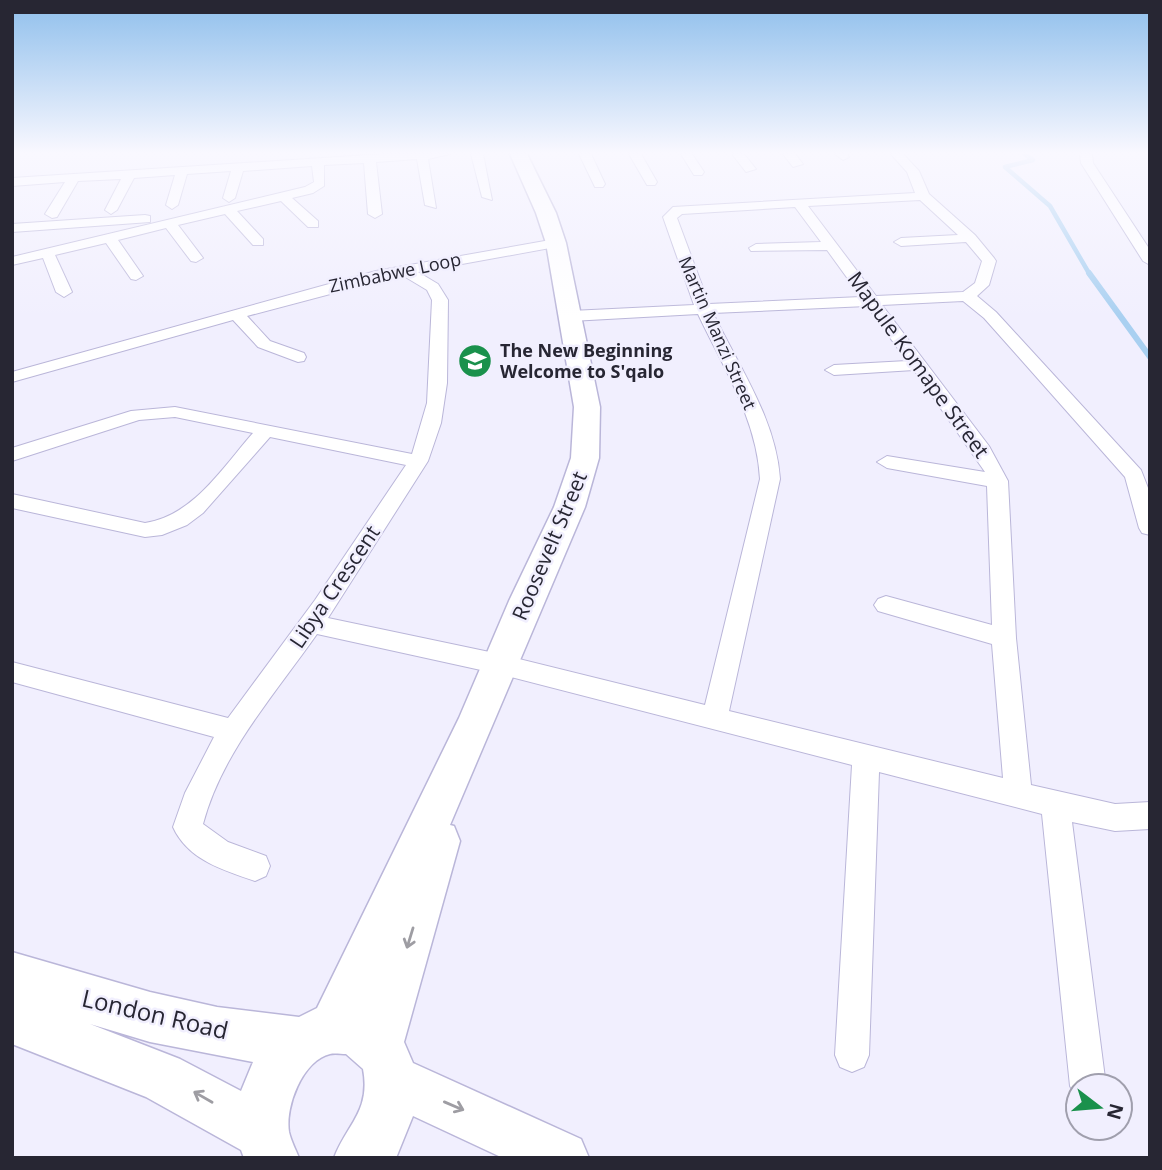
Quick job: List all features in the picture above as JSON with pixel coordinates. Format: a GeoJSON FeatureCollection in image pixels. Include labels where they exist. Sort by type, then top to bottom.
{"type":"FeatureCollection","features":[{"type":"Feature","properties":{"kind":"street"},"geometry":{"type":"LineString","coordinates":[[52,215],[56,209]]}},
{"type":"Feature","properties":{"kind":"street"},"geometry":{"type":"LineString","coordinates":[[12,261],[206,215],[219,209]]}},
{"type":"Feature","properties":{"kind":"street"},"geometry":{"type":"LineString","coordinates":[[233,209],[258,242]]}},
{"type":"Feature","properties":{"kind":"street"},"geometry":{"type":"LineString","coordinates":[[296,209],[313,224]]}},
{"type":"Feature","properties":{"kind":"street"},"geometry":{"type":"LineString","coordinates":[[375,209],[375,214]]}},
{"type":"Feature","properties":{"kind":"street","name":"Roosevelt Street"},"geometry":{"type":"LineString","coordinates":[[351,1049],[499,664],[580,481],[588,453],[590,432],[587,407],[571,316],[556,243],[544,209]]}},
{"type":"Feature","properties":{"kind":"street","name":"Martin Manzi Street"},"geometry":{"type":"LineString","coordinates":[[691,209],[673,213],[673,230],[703,308],[763,436],[771,463],[770,479],[715,716]]}},
{"type":"Feature","properties":{"kind":"street","name":"Mapule Komape Street"},"geometry":{"type":"LineString","coordinates":[[803,209],[982,450],[998,481],[1004,638],[1018,794]]}},
{"type":"Feature","properties":{"kind":"street"},"geometry":{"type":"LineString","coordinates":[[571,316],[967,296],[979,289],[990,267],[988,258],[937,209]]}},
{"type":"Feature","properties":{"kind":"street"},"geometry":{"type":"LineString","coordinates":[[1116,209],[1150,261]]}},
{"type":"Feature","properties":{"kind":"street"},"geometry":{"type":"LineString","coordinates":[[12,228],[206,215]]}},
{"type":"Feature","properties":{"kind":"street"},"geometry":{"type":"LineString","coordinates":[[170,224],[196,258]]}},
{"type":"Feature","properties":{"kind":"street"},"geometry":{"type":"LineString","coordinates":[[901,242],[970,238]]}},
{"type":"Feature","properties":{"kind":"street"},"geometry":{"type":"LineString","coordinates":[[110,239],[136,276]]}},
{"type":"Feature","properties":{"kind":"street","name":"Zimbabwe Loop"},"geometry":{"type":"LineString","coordinates":[[12,377],[352,281],[556,243]]}},
{"type":"Feature","properties":{"kind":"street"},"geometry":{"type":"LineString","coordinates":[[756,248],[830,246]]}},
{"type":"Feature","properties":{"kind":"street"},"geometry":{"type":"LineString","coordinates":[[47,254],[64,292]]}},
{"type":"Feature","properties":{"kind":"street","name":"Libya Crescent"},"geometry":{"type":"LineString","coordinates":[[255,866],[213,851],[198,841],[188,827],[191,810],[202,784],[235,731],[311,624],[418,461],[433,429],[440,300],[433,288],[405,270]]}},
{"type":"Feature","properties":{"kind":"street"},"geometry":{"type":"LineString","coordinates":[[967,296],[990,315],[1134,475],[1150,528]]}},
{"type":"Feature","properties":{"kind":"street"},"geometry":{"type":"LineString","coordinates":[[236,314],[264,344],[298,357]]}},
{"type":"Feature","properties":{"kind":"street"},"geometry":{"type":"LineString","coordinates":[[834,370],[919,365]]}},
{"type":"Feature","properties":{"kind":"street"},"geometry":{"type":"LineString","coordinates":[[12,455],[63,437],[149,413],[190,414],[418,461]]}},
{"type":"Feature","properties":{"kind":"street"},"geometry":{"type":"LineString","coordinates":[[12,501],[145,530],[166,528],[188,516],[266,430]]}},
{"type":"Feature","properties":{"kind":"street"},"geometry":{"type":"LineString","coordinates":[[887,463],[998,481]]}},
{"type":"Feature","properties":{"kind":"street"},"geometry":{"type":"LineString","coordinates":[[886,605],[1004,638]]}},
{"type":"Feature","properties":{"kind":"street"},"geometry":{"type":"LineString","coordinates":[[311,624],[499,664],[715,716],[866,757],[1112,817],[1139,819],[1150,815]]}},
{"type":"Feature","properties":{"kind":"street"},"geometry":{"type":"LineString","coordinates":[[12,672],[235,731]]}},
{"type":"Feature","properties":{"kind":"street"},"geometry":{"type":"LineString","coordinates":[[852,1055],[866,757]]}},
{"type":"Feature","properties":{"kind":"street"},"geometry":{"type":"LineString","coordinates":[[1055,804],[1086,1072]]}},
{"type":"Feature","properties":{"kind":"street","name":"London Road"},"geometry":{"type":"LineString","coordinates":[[12,976],[150,1017],[217,1032],[351,1049],[463,1110],[562,1158]]}},
{"type":"Feature","properties":{"kind":"street","name":"London Road"},"geometry":{"type":"LineString","coordinates":[[12,1019],[172,1081],[266,1149]]}},
{"type":"Feature","properties":{"kind":"street"},"geometry":{"type":"LineString","coordinates":[[266,1149],[262,1106],[270,1081],[283,1060],[351,1049],[390,1104],[372,1156]]}},
{"type":"Feature","properties":{"kind":"waterway"},"geometry":{"type":"LineString","coordinates":[[1052,209],[1090,275]]}},
{"type":"Feature","properties":{"kind":"waterway"},"geometry":{"type":"LineString","coordinates":[[1089,273],[1150,357]]}},
{"type":"Feature","properties":{"kind":"place","name":"The New Beginning Welcome to S'qalo"},"geometry":{"type":"Point","coordinates":[475,361]}}]}
